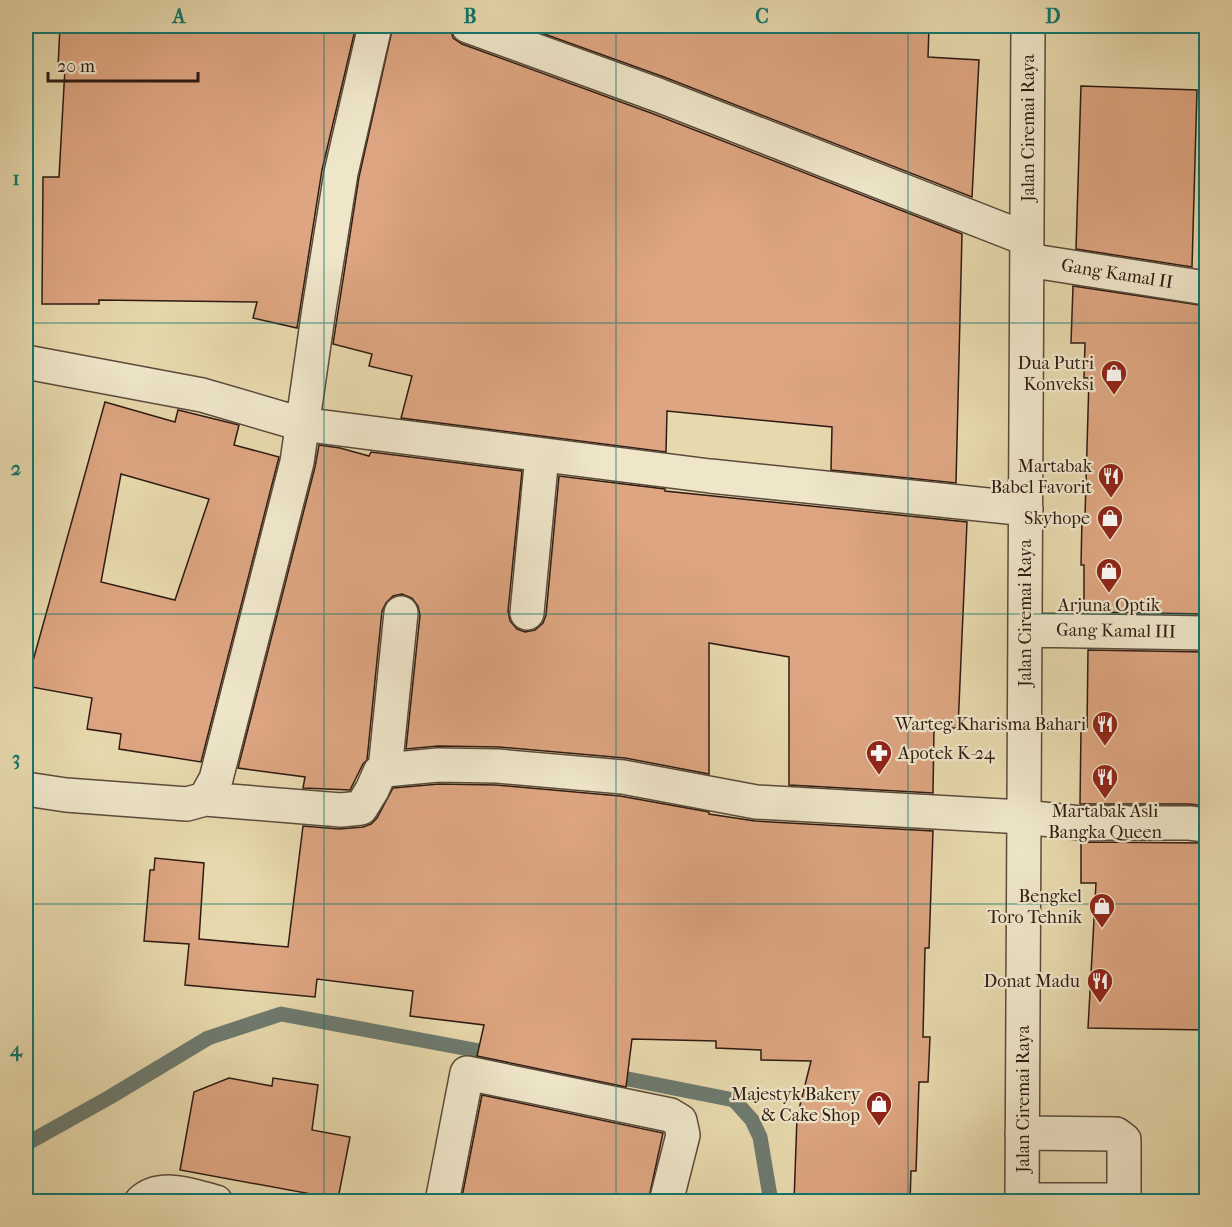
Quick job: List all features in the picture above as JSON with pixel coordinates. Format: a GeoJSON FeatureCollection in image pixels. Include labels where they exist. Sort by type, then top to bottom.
{"type":"FeatureCollection","features":[{"type":"Feature","properties":{"kind":"street"},"geometry":{"type":"LineString","coordinates":[[205,799],[216,779],[297,462],[341,173],[375,26]]}},
{"type":"Feature","properties":{"kind":"street","name":"Gang Kamal II"},"geometry":{"type":"LineString","coordinates":[[468,26],[658,95],[1027,249],[1206,288]]}},
{"type":"Feature","properties":{"kind":"street","name":"Jalan Ciremai Raya"},"geometry":{"type":"LineString","coordinates":[[1022,1201],[1028,26]]}},
{"type":"Feature","properties":{"kind":"street"},"geometry":{"type":"LineString","coordinates":[[26,362],[202,395],[301,424],[710,476],[1026,509]]}},
{"type":"Feature","properties":{"kind":"street"},"geometry":{"type":"LineString","coordinates":[[528,613],[542,455]]}},
{"type":"Feature","properties":{"kind":"street"},"geometry":{"type":"LineString","coordinates":[[385,770],[401,613]]}},
{"type":"Feature","properties":{"kind":"street","name":"Gang Kamal III"},"geometry":{"type":"LineString","coordinates":[[1025,630],[1206,633]]}},
{"type":"Feature","properties":{"kind":"street"},"geometry":{"type":"LineString","coordinates":[[26,789],[66,795],[187,804],[205,799],[341,810],[361,808],[377,777],[385,770],[438,765],[497,766],[623,777],[756,802],[1024,817],[1080,823],[1206,825]]}},
{"type":"Feature","properties":{"kind":"street"},"geometry":{"type":"LineString","coordinates":[[442,1202],[467,1073],[670,1115],[680,1121],[683,1135],[666,1202]]}},
{"type":"Feature","properties":{"kind":"street"},"geometry":{"type":"LineString","coordinates":[[1022,1133],[1116,1134],[1124,1140],[1124,1193],[1122,1198],[1118,1200],[1022,1201]]}},
{"type":"Feature","properties":{"kind":"street"},"geometry":{"type":"LineString","coordinates":[[141,1202],[147,1196],[171,1191],[216,1202]]}},
{"type":"Feature","properties":{"kind":"building"},"geometry":{"type":"Polygon","coordinates":[[[60,26],[356,26],[322,170],[297,328],[253,318],[257,302],[99,300],[99,304],[42,304],[43,177],[59,177],[65,68],[58,67],[60,26]]]}},
{"type":"Feature","properties":{"kind":"building"},"geometry":{"type":"Polygon","coordinates":[[[393,26],[450,26],[453,38],[462,44],[651,113],[962,234],[956,483],[831,470],[832,427],[667,411],[666,452],[401,418],[412,376],[369,366],[372,354],[333,344],[359,177],[393,26]]]}},
{"type":"Feature","properties":{"kind":"building"},"geometry":{"type":"Polygon","coordinates":[[[522,26],[929,26],[928,57],[979,60],[972,197],[664,77],[522,26]]]}},
{"type":"Feature","properties":{"kind":"building"},"geometry":{"type":"Polygon","coordinates":[[[1081,86],[1197,90],[1192,267],[1076,249],[1081,86]]]}},
{"type":"Feature","properties":{"kind":"building"},"geometry":{"type":"Polygon","coordinates":[[[1073,286],[1206,306],[1206,614],[1084,612],[1084,565],[1081,565],[1082,517],[1085,517],[1089,378],[1084,378],[1085,343],[1071,343],[1073,286]]]}},
{"type":"Feature","properties":{"kind":"building"},"geometry":{"type":"Polygon","coordinates":[[[105,402],[175,422],[178,410],[239,425],[234,445],[279,457],[201,762],[119,749],[121,734],[87,729],[92,698],[26,686],[105,402]],[[121,474],[101,582],[175,600],[209,499],[121,474]]]}},
{"type":"Feature","properties":{"kind":"building"},"geometry":{"type":"Polygon","coordinates":[[[319,445],[369,456],[371,452],[522,471],[508,611],[510,621],[517,629],[525,632],[535,630],[543,623],[546,615],[559,476],[665,489],[665,491],[967,522],[958,728],[934,728],[933,793],[789,785],[789,657],[709,643],[709,774],[625,758],[499,747],[438,746],[406,749],[420,615],[418,606],[412,598],[402,594],[393,596],[382,611],[367,760],[350,790],[303,788],[305,777],[238,768],[319,445]]]}},
{"type":"Feature","properties":{"kind":"building"},"geometry":{"type":"Polygon","coordinates":[[[1088,650],[1206,652],[1206,806],[1080,804],[1081,729],[1087,729],[1088,650]]]}},
{"type":"Feature","properties":{"kind":"building"},"geometry":{"type":"Polygon","coordinates":[[[439,784],[496,785],[620,796],[755,821],[933,831],[929,948],[925,948],[923,1037],[930,1037],[928,1082],[919,1082],[916,1171],[911,1171],[910,1202],[794,1202],[797,1117],[811,1061],[761,1060],[761,1050],[716,1048],[716,1041],[632,1039],[626,1087],[477,1056],[484,1025],[410,1016],[413,991],[317,979],[315,997],[185,985],[189,944],[144,941],[150,870],[154,870],[155,858],[204,863],[199,939],[288,947],[303,826],[339,829],[363,827],[371,824],[377,818],[393,788],[439,784]]]}},
{"type":"Feature","properties":{"kind":"building"},"geometry":{"type":"Polygon","coordinates":[[[1081,842],[1206,843],[1206,1030],[1088,1028],[1096,883],[1081,883],[1081,842]]]}},
{"type":"Feature","properties":{"kind":"building"},"geometry":{"type":"Polygon","coordinates":[[[229,1078],[272,1086],[273,1078],[318,1085],[312,1130],[350,1137],[338,1199],[180,1170],[194,1092],[229,1078]]]}},
{"type":"Feature","properties":{"kind":"building"},"geometry":{"type":"Polygon","coordinates":[[[482,1095],[663,1133],[648,1202],[461,1202],[482,1095]]]}},
{"type":"Feature","properties":{"kind":"waterway"},"geometry":{"type":"LineString","coordinates":[[26,1144],[208,1038],[281,1014],[496,1054]]}},
{"type":"Feature","properties":{"kind":"waterway"},"geometry":{"type":"LineString","coordinates":[[608,1075],[734,1100],[752,1120],[760,1137],[771,1202]]}},
{"type":"Feature","properties":{"kind":"place","name":"Dua Putri Konveksi"},"geometry":{"type":"Point","coordinates":[1114,396]}},
{"type":"Feature","properties":{"kind":"place","name":"Martabak Babel Favorit"},"geometry":{"type":"Point","coordinates":[1111,499]}},
{"type":"Feature","properties":{"kind":"place","name":"Skyhope"},"geometry":{"type":"Point","coordinates":[1110,541]}},
{"type":"Feature","properties":{"kind":"place","name":"Arjuna Optik"},"geometry":{"type":"Point","coordinates":[1109,594]}},
{"type":"Feature","properties":{"kind":"place","name":"Warteg Kharisma Bahari"},"geometry":{"type":"Point","coordinates":[1105,747]}},
{"type":"Feature","properties":{"kind":"place","name":"Apotek K-24"},"geometry":{"type":"Point","coordinates":[879,776]}},
{"type":"Feature","properties":{"kind":"place","name":"Martabak Asli Bangka Queen"},"geometry":{"type":"Point","coordinates":[1105,800]}},
{"type":"Feature","properties":{"kind":"place","name":"Bengkel Toro Tehnik"},"geometry":{"type":"Point","coordinates":[1102,929]}},
{"type":"Feature","properties":{"kind":"place","name":"Donat Madu"},"geometry":{"type":"Point","coordinates":[1100,1004]}},
{"type":"Feature","properties":{"kind":"place","name":"Majestyk Bakery & Cake Shop"},"geometry":{"type":"Point","coordinates":[879,1127]}}]}
